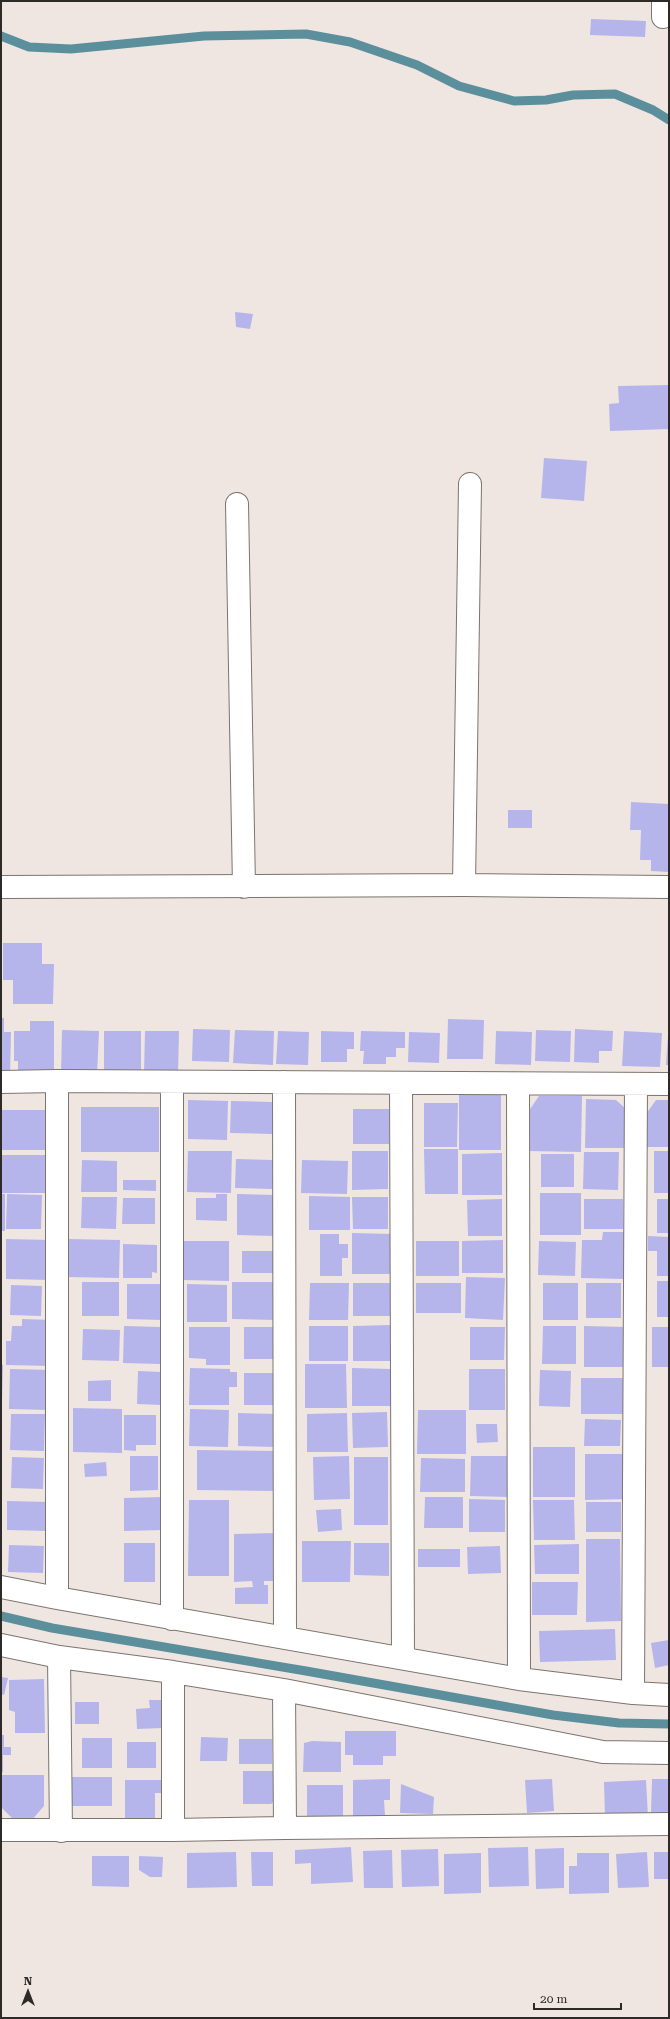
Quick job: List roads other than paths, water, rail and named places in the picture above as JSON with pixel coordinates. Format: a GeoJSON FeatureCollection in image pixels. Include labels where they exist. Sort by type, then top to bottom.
{"type":"FeatureCollection","features":[{"type":"Feature","properties":{"kind":"street"},"geometry":{"type":"LineString","coordinates":[[464,885],[470,484]]}},
{"type":"Feature","properties":{"kind":"street"},"geometry":{"type":"LineString","coordinates":[[237,504],[244,887]]}},
{"type":"Feature","properties":{"kind":"street"},"geometry":{"type":"LineString","coordinates":[[1,887],[464,885],[669,887]]}},
{"type":"Feature","properties":{"kind":"street"},"geometry":{"type":"LineString","coordinates":[[57,1081],[57,1598]]}},
{"type":"Feature","properties":{"kind":"street"},"geometry":{"type":"LineString","coordinates":[[1,1082],[669,1084]]}},
{"type":"Feature","properties":{"kind":"street"},"geometry":{"type":"LineString","coordinates":[[172,1082],[172,1619]]}},
{"type":"Feature","properties":{"kind":"street"},"geometry":{"type":"LineString","coordinates":[[284,1082],[284,1638]]}},
{"type":"Feature","properties":{"kind":"street"},"geometry":{"type":"LineString","coordinates":[[400,1083],[403,1658]]}},
{"type":"Feature","properties":{"kind":"street"},"geometry":{"type":"LineString","coordinates":[[518,1084],[519,1679]]}},
{"type":"Feature","properties":{"kind":"street"},"geometry":{"type":"LineString","coordinates":[[632,1693],[636,1084]]}},
{"type":"Feature","properties":{"kind":"street"},"geometry":{"type":"LineString","coordinates":[[1,1586],[172,1619],[519,1679],[632,1693],[669,1695]]}},
{"type":"Feature","properties":{"kind":"street"},"geometry":{"type":"LineString","coordinates":[[1,1645],[59,1657],[173,1672],[284,1690],[603,1752],[669,1753]]}},
{"type":"Feature","properties":{"kind":"street"},"geometry":{"type":"LineString","coordinates":[[59,1657],[61,1831]]}},
{"type":"Feature","properties":{"kind":"street"},"geometry":{"type":"LineString","coordinates":[[173,1672],[173,1830]]}},
{"type":"Feature","properties":{"kind":"street"},"geometry":{"type":"LineString","coordinates":[[284,1690],[285,1828]]}},
{"type":"Feature","properties":{"kind":"street"},"geometry":{"type":"LineString","coordinates":[[1,1830],[173,1830],[669,1824]]}},
{"type":"Feature","properties":{"kind":"waterway"},"geometry":{"type":"LineString","coordinates":[[1,36],[29,47],[71,49],[204,36],[306,34],[350,42],[417,65],[459,86],[514,101],[546,100],[573,95],[615,94],[653,110],[669,120]]}},
{"type":"Feature","properties":{"kind":"waterway"},"geometry":{"type":"LineString","coordinates":[[1,1616],[52,1628],[553,1715],[619,1723],[669,1724]]}}]}
